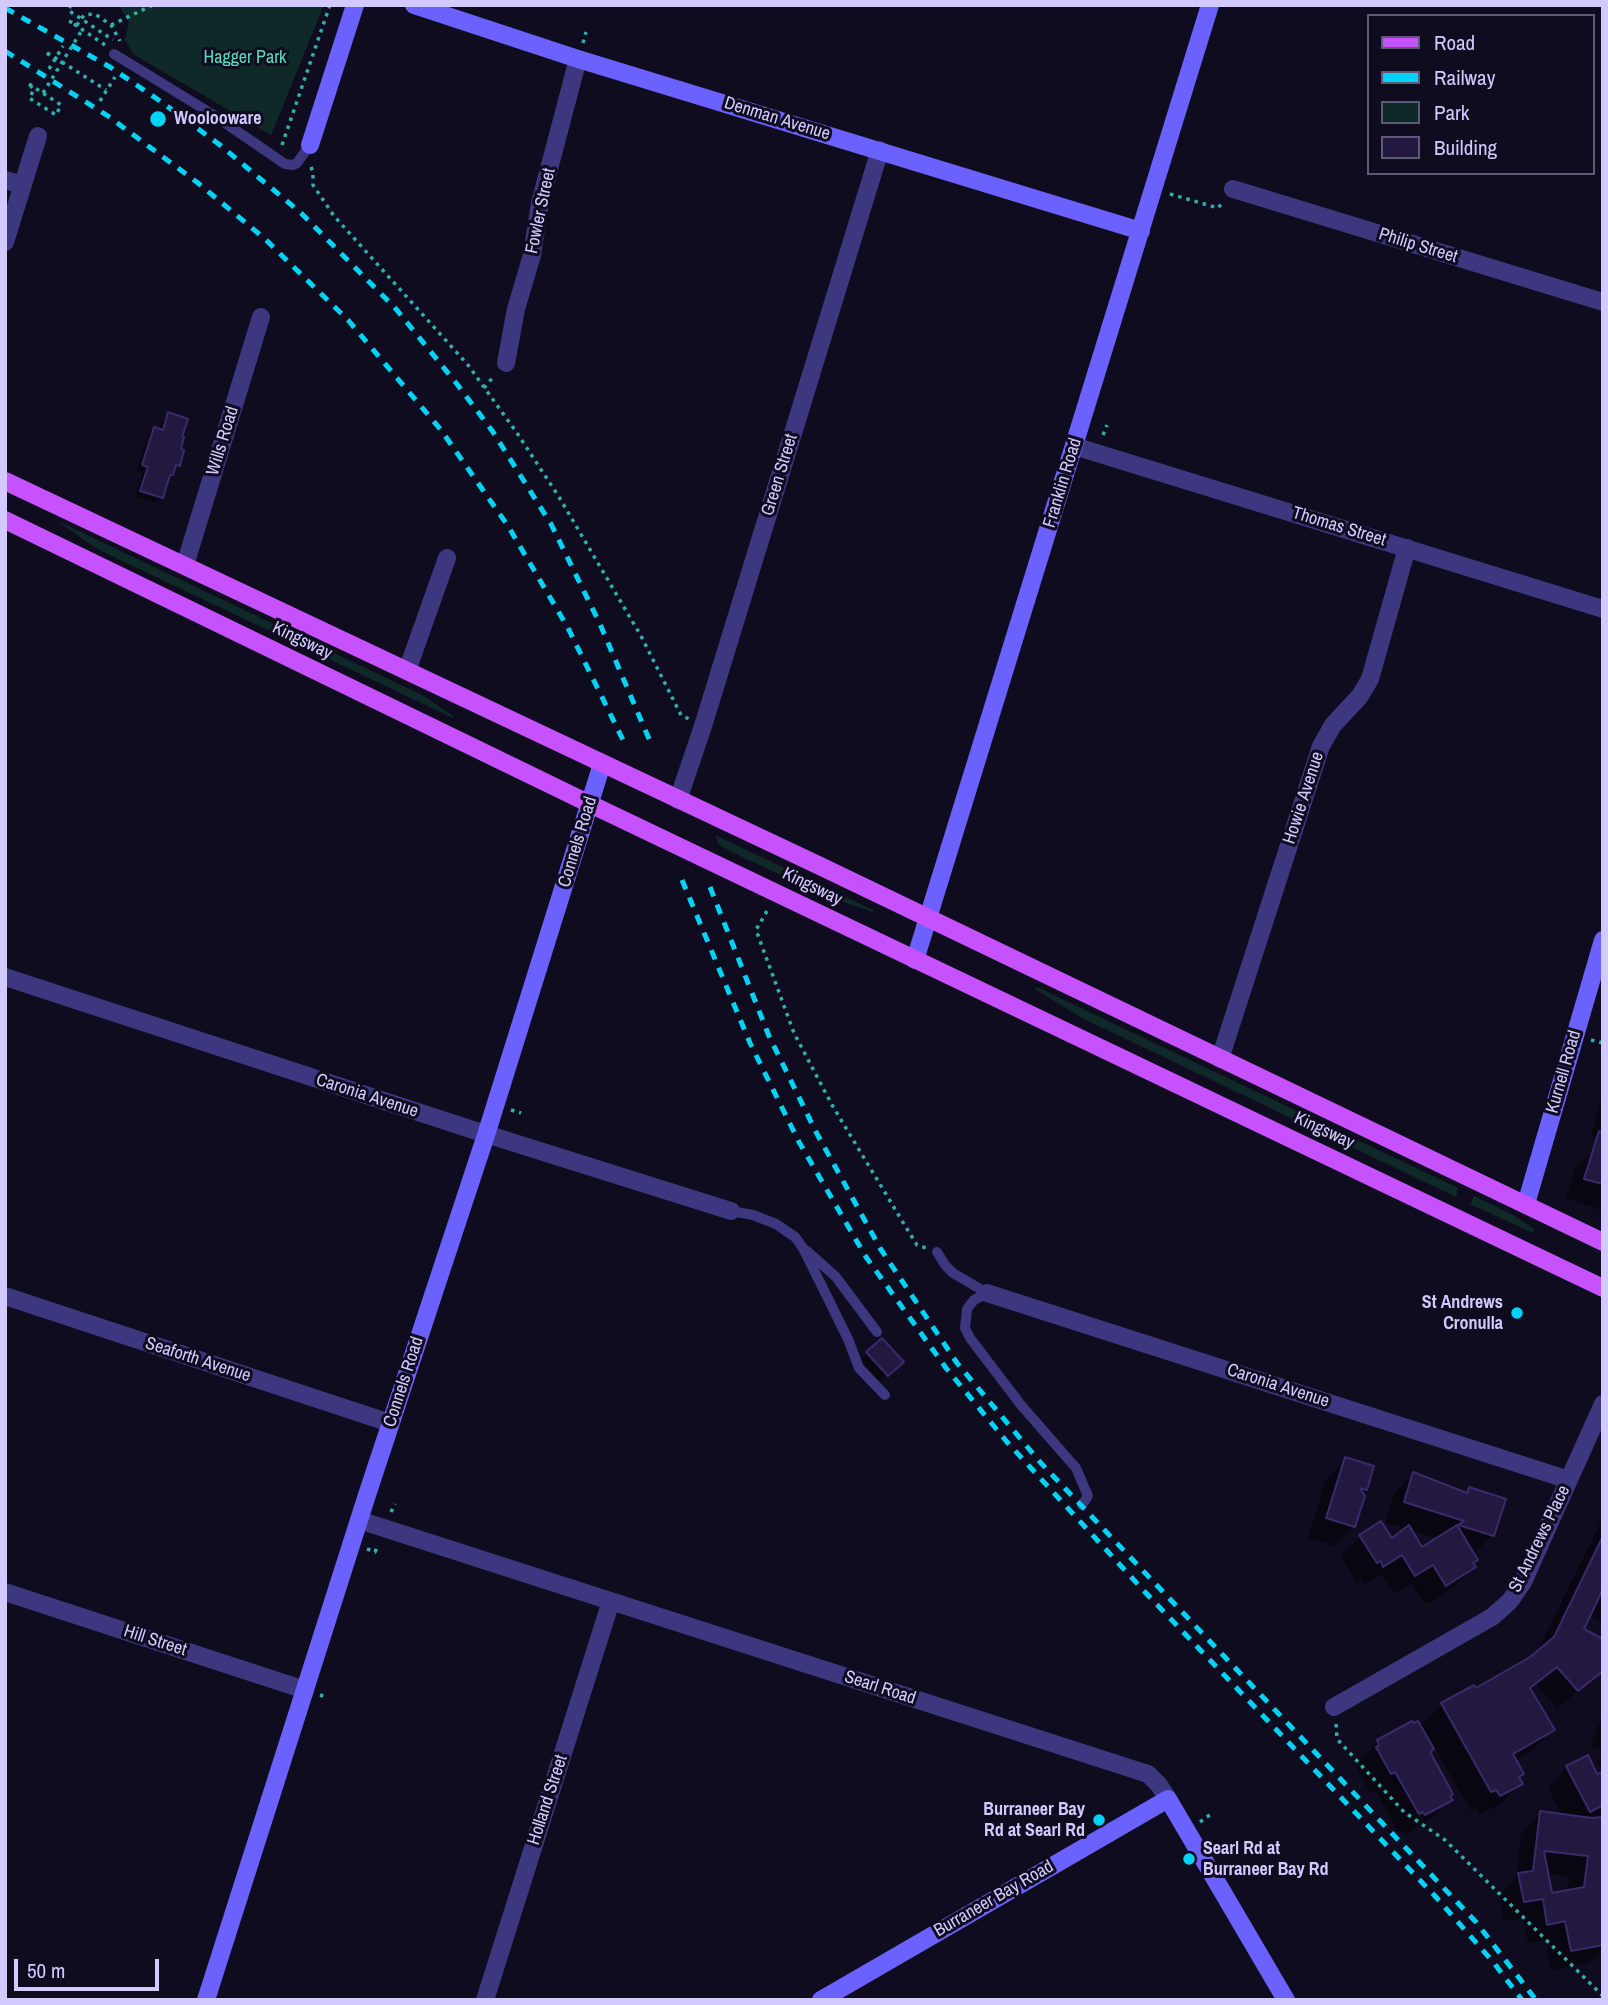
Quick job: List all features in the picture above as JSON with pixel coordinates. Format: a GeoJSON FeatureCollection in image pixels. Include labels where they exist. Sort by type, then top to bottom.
{"type":"FeatureCollection","features":[{"type":"Feature","properties":{"kind":"main road","name":"Kingsway"},"geometry":{"type":"LineString","coordinates":[[5,481],[407,670],[1603,1242]]}},
{"type":"Feature","properties":{"kind":"main road","name":"Kingsway"},"geometry":{"type":"LineString","coordinates":[[5,520],[590,804],[1603,1288]]}},
{"type":"Feature","properties":{"kind":"street"},"geometry":{"type":"LineString","coordinates":[[307,150],[355,5]]}},
{"type":"Feature","properties":{"kind":"street","name":"Denman Avenue"},"geometry":{"type":"LineString","coordinates":[[414,5],[578,59],[1141,231]]}},
{"type":"Feature","properties":{"kind":"street","name":"Franklin Road"},"geometry":{"type":"LineString","coordinates":[[915,960],[1210,5]]}},
{"type":"Feature","properties":{"kind":"street","name":"Fowler Street"},"geometry":{"type":"LineString","coordinates":[[506,363],[516,309],[532,256],[540,203],[578,59]]}},
{"type":"Feature","properties":{"kind":"street"},"geometry":{"type":"LineString","coordinates":[[5,242],[14,183],[38,136]]}},
{"type":"Feature","properties":{"kind":"street","name":"Green Street"},"geometry":{"type":"LineString","coordinates":[[678,800],[880,150]]}},
{"type":"Feature","properties":{"kind":"street","name":"Philip Street"},"geometry":{"type":"LineString","coordinates":[[1233,189],[1603,302]]}},
{"type":"Feature","properties":{"kind":"street","name":"Wills Road"},"geometry":{"type":"LineString","coordinates":[[185,565],[261,317]]}},
{"type":"Feature","properties":{"kind":"street","name":"Thomas Street"},"geometry":{"type":"LineString","coordinates":[[1074,446],[1603,609]]}},
{"type":"Feature","properties":{"kind":"street","name":"Howie Avenue"},"geometry":{"type":"LineString","coordinates":[[1220,1059],[1321,746],[1333,725],[1360,696],[1370,679],[1407,548]]}},
{"type":"Feature","properties":{"kind":"street"},"geometry":{"type":"LineString","coordinates":[[407,670],[447,558]]}},
{"type":"Feature","properties":{"kind":"street","name":"Connels Road"},"geometry":{"type":"LineString","coordinates":[[206,2000],[390,1423],[486,1135],[602,764]]}},
{"type":"Feature","properties":{"kind":"street","name":"Kurnell Road"},"geometry":{"type":"LineString","coordinates":[[1526,1204],[1603,940]]}},
{"type":"Feature","properties":{"kind":"street","name":"Caronia Avenue"},"geometry":{"type":"LineString","coordinates":[[5,976],[486,1135],[731,1211]]}},
{"type":"Feature","properties":{"kind":"street","name":"Caronia Avenue"},"geometry":{"type":"LineString","coordinates":[[987,1293],[1569,1480]]}},
{"type":"Feature","properties":{"kind":"street","name":"Seaforth Avenue"},"geometry":{"type":"LineString","coordinates":[[5,1296],[390,1423]]}},
{"type":"Feature","properties":{"kind":"street","name":"St Andrews Place"},"geometry":{"type":"LineString","coordinates":[[1334,1707],[1492,1617],[1510,1601],[1523,1582],[1603,1404]]}},
{"type":"Feature","properties":{"kind":"street","name":"Searl Road"},"geometry":{"type":"LineString","coordinates":[[359,1520],[1148,1774],[1168,1799],[1286,2000]]}},
{"type":"Feature","properties":{"kind":"street","name":"Hill Street"},"geometry":{"type":"LineString","coordinates":[[5,1592],[305,1690]]}},
{"type":"Feature","properties":{"kind":"street","name":"Holland Street"},"geometry":{"type":"LineString","coordinates":[[485,2000],[611,1601]]}},
{"type":"Feature","properties":{"kind":"street","name":"Burraneer Bay Road"},"geometry":{"type":"LineString","coordinates":[[821,2000],[1168,1799]]}},
{"type":"Feature","properties":{"kind":"lane"},"geometry":{"type":"LineString","coordinates":[[118,50],[285,164],[293,165],[307,150]]}},
{"type":"Feature","properties":{"kind":"lane"},"geometry":{"type":"LineString","coordinates":[[731,1211],[753,1215],[788,1230],[803,1248],[836,1277],[877,1332]]}},
{"type":"Feature","properties":{"kind":"lane"},"geometry":{"type":"LineString","coordinates":[[803,1248],[848,1339],[859,1368],[885,1395]]}},
{"type":"Feature","properties":{"kind":"lane"},"geometry":{"type":"LineString","coordinates":[[937,1252],[953,1273],[987,1293]]}},
{"type":"Feature","properties":{"kind":"lane"},"geometry":{"type":"LineString","coordinates":[[987,1293],[974,1300],[967,1308],[965,1328],[1021,1405],[1076,1468],[1088,1496],[1082,1505]]}},
{"type":"Feature","properties":{"kind":"path"},"geometry":{"type":"LineString","coordinates":[[71,5],[68,10],[81,18],[113,39],[108,47],[69,21],[77,25],[81,18],[87,14],[95,14],[111,25],[118,50]]}},
{"type":"Feature","properties":{"kind":"path"},"geometry":{"type":"LineString","coordinates":[[111,25],[153,5]]}},
{"type":"Feature","properties":{"kind":"path"},"geometry":{"type":"LineString","coordinates":[[330,5],[281,147],[307,150],[313,172],[313,185],[334,216],[468,365],[559,496],[641,636],[681,715],[703,726]]}},
{"type":"Feature","properties":{"kind":"path"},"geometry":{"type":"LineString","coordinates":[[43,93],[82,30]]}},
{"type":"Feature","properties":{"kind":"path"},"geometry":{"type":"LineString","coordinates":[[48,69],[63,46]]}},
{"type":"Feature","properties":{"kind":"path"},"geometry":{"type":"LineString","coordinates":[[54,59],[47,53],[106,90]]}},
{"type":"Feature","properties":{"kind":"path"},"geometry":{"type":"LineString","coordinates":[[100,101],[114,77]]}},
{"type":"Feature","properties":{"kind":"path"},"geometry":{"type":"LineString","coordinates":[[29,83],[43,93],[61,106],[56,115],[29,98],[34,90],[29,83]]}},
{"type":"Feature","properties":{"kind":"path"},"geometry":{"type":"LineString","coordinates":[[1154,189],[1218,208],[1233,189]]}},
{"type":"Feature","properties":{"kind":"path"},"geometry":{"type":"LineString","coordinates":[[767,911],[756,930],[794,1033],[832,1105],[917,1245],[937,1252]]}},
{"type":"Feature","properties":{"kind":"path"},"geometry":{"type":"LineString","coordinates":[[1334,1707],[1337,1739],[1404,1812],[1445,1840],[1603,1996]]}},
{"type":"Feature","properties":{"kind":"green space","name":"Hagger Park"},"geometry":{"type":"Polygon","coordinates":[[[119,5],[324,5],[271,135],[133,54],[125,39],[129,23],[119,5]]]}},
{"type":"Feature","properties":{"kind":"green space"},"geometry":{"type":"Polygon","coordinates":[[[56,520],[424,696],[453,718],[99,550],[56,520]]]}},
{"type":"Feature","properties":{"kind":"green space"},"geometry":{"type":"Polygon","coordinates":[[[715,835],[873,912],[831,898],[742,857],[719,845],[715,835]]]}},
{"type":"Feature","properties":{"kind":"green space"},"geometry":{"type":"Polygon","coordinates":[[[1037,987],[1458,1188],[1456,1197],[1080,1017],[1035,989],[1037,987]]]}},
{"type":"Feature","properties":{"kind":"green space"},"geometry":{"type":"Polygon","coordinates":[[[1474,1196],[1513,1215],[1534,1229],[1533,1233],[1470,1204],[1474,1196]]]}},
{"type":"Feature","properties":{"kind":"building"},"geometry":{"type":"Polygon","coordinates":[[[168,412],[188,419],[182,437],[181,449],[184,450],[180,466],[176,465],[173,475],[170,475],[163,498],[140,491],[148,467],[142,465],[154,427],[163,430],[168,412]]]}},
{"type":"Feature","properties":{"kind":"building"},"geometry":{"type":"Polygon","coordinates":[[[1599,1131],[1603,1132],[1603,1184],[1584,1179],[1599,1131]]]}},
{"type":"Feature","properties":{"kind":"building"},"geometry":{"type":"Polygon","coordinates":[[[882,1338],[904,1362],[888,1376],[866,1352],[882,1338]]]}},
{"type":"Feature","properties":{"kind":"building"},"geometry":{"type":"Polygon","coordinates":[[[1345,1457],[1374,1466],[1367,1490],[1360,1488],[1365,1496],[1355,1527],[1326,1518],[1345,1457]]]}},
{"type":"Feature","properties":{"kind":"building"},"geometry":{"type":"Polygon","coordinates":[[[1413,1472],[1467,1493],[1469,1487],[1506,1499],[1494,1536],[1458,1525],[1464,1521],[1404,1502],[1413,1472]]]}},
{"type":"Feature","properties":{"kind":"building"},"geometry":{"type":"Polygon","coordinates":[[[1381,1521],[1392,1538],[1409,1525],[1422,1547],[1457,1525],[1478,1560],[1473,1563],[1476,1567],[1446,1586],[1433,1565],[1415,1576],[1402,1555],[1383,1567],[1381,1561],[1377,1563],[1359,1535],[1381,1521]]]}},
{"type":"Feature","properties":{"kind":"building"},"geometry":{"type":"Polygon","coordinates":[[[1603,1536],[1603,1589],[1584,1629],[1603,1639],[1603,1671],[1578,1691],[1557,1667],[1530,1688],[1555,1730],[1513,1754],[1524,1774],[1519,1777],[1523,1784],[1500,1796],[1496,1790],[1491,1792],[1441,1703],[1474,1685],[1476,1688],[1530,1657],[1554,1637],[1603,1536]]]}},
{"type":"Feature","properties":{"kind":"building"},"geometry":{"type":"Polygon","coordinates":[[[1412,1721],[1418,1721],[1434,1749],[1430,1752],[1453,1794],[1450,1796],[1453,1800],[1425,1815],[1423,1812],[1419,1814],[1395,1772],[1391,1774],[1376,1747],[1379,1745],[1377,1740],[1412,1721]]]}},
{"type":"Feature","properties":{"kind":"building"},"geometry":{"type":"Polygon","coordinates":[[[1588,1755],[1597,1774],[1603,1772],[1603,1805],[1590,1812],[1566,1766],[1588,1755]]]}},
{"type":"Feature","properties":{"kind":"building"},"geometry":{"type":"Polygon","coordinates":[[[1540,1811],[1603,1817],[1603,1945],[1571,1951],[1565,1921],[1547,1925],[1543,1899],[1524,1902],[1518,1873],[1533,1871],[1540,1811]],[[1544,1851],[1552,1893],[1584,1887],[1588,1856],[1544,1851]]]}},
{"type":"Feature","properties":{"kind":"railway"},"geometry":{"type":"LineString","coordinates":[[5,8],[110,67],[220,145],[301,213],[396,309],[493,432],[551,524],[600,624],[652,746]]}},
{"type":"Feature","properties":{"kind":"railway"},"geometry":{"type":"LineString","coordinates":[[5,51],[108,116],[198,183],[264,238],[348,320],[441,430],[508,526],[568,628],[625,744]]}},
{"type":"Feature","properties":{"kind":"railway"},"geometry":{"type":"LineString","coordinates":[[682,880],[750,1043],[799,1142],[866,1257],[946,1368],[1007,1442],[1144,1591],[1435,1896],[1494,1963],[1522,2000]]}},
{"type":"Feature","properties":{"kind":"railway"},"geometry":{"type":"LineString","coordinates":[[710,887],[769,1036],[816,1132],[880,1248],[957,1363],[1040,1462],[1476,1922],[1536,2000]]}},
{"type":"Feature","properties":{"kind":"place","name":"Woolooware"},"geometry":{"type":"Point","coordinates":[158,119]}},
{"type":"Feature","properties":{"kind":"place","name":"St Andrews Cronulla"},"geometry":{"type":"Point","coordinates":[1517,1313]}},
{"type":"Feature","properties":{"kind":"place","name":"Burraneer Bay Rd at Searl Rd"},"geometry":{"type":"Point","coordinates":[1099,1820]}},
{"type":"Feature","properties":{"kind":"place","name":"Searl Rd at Burraneer Bay Rd"},"geometry":{"type":"Point","coordinates":[1189,1859]}}]}
